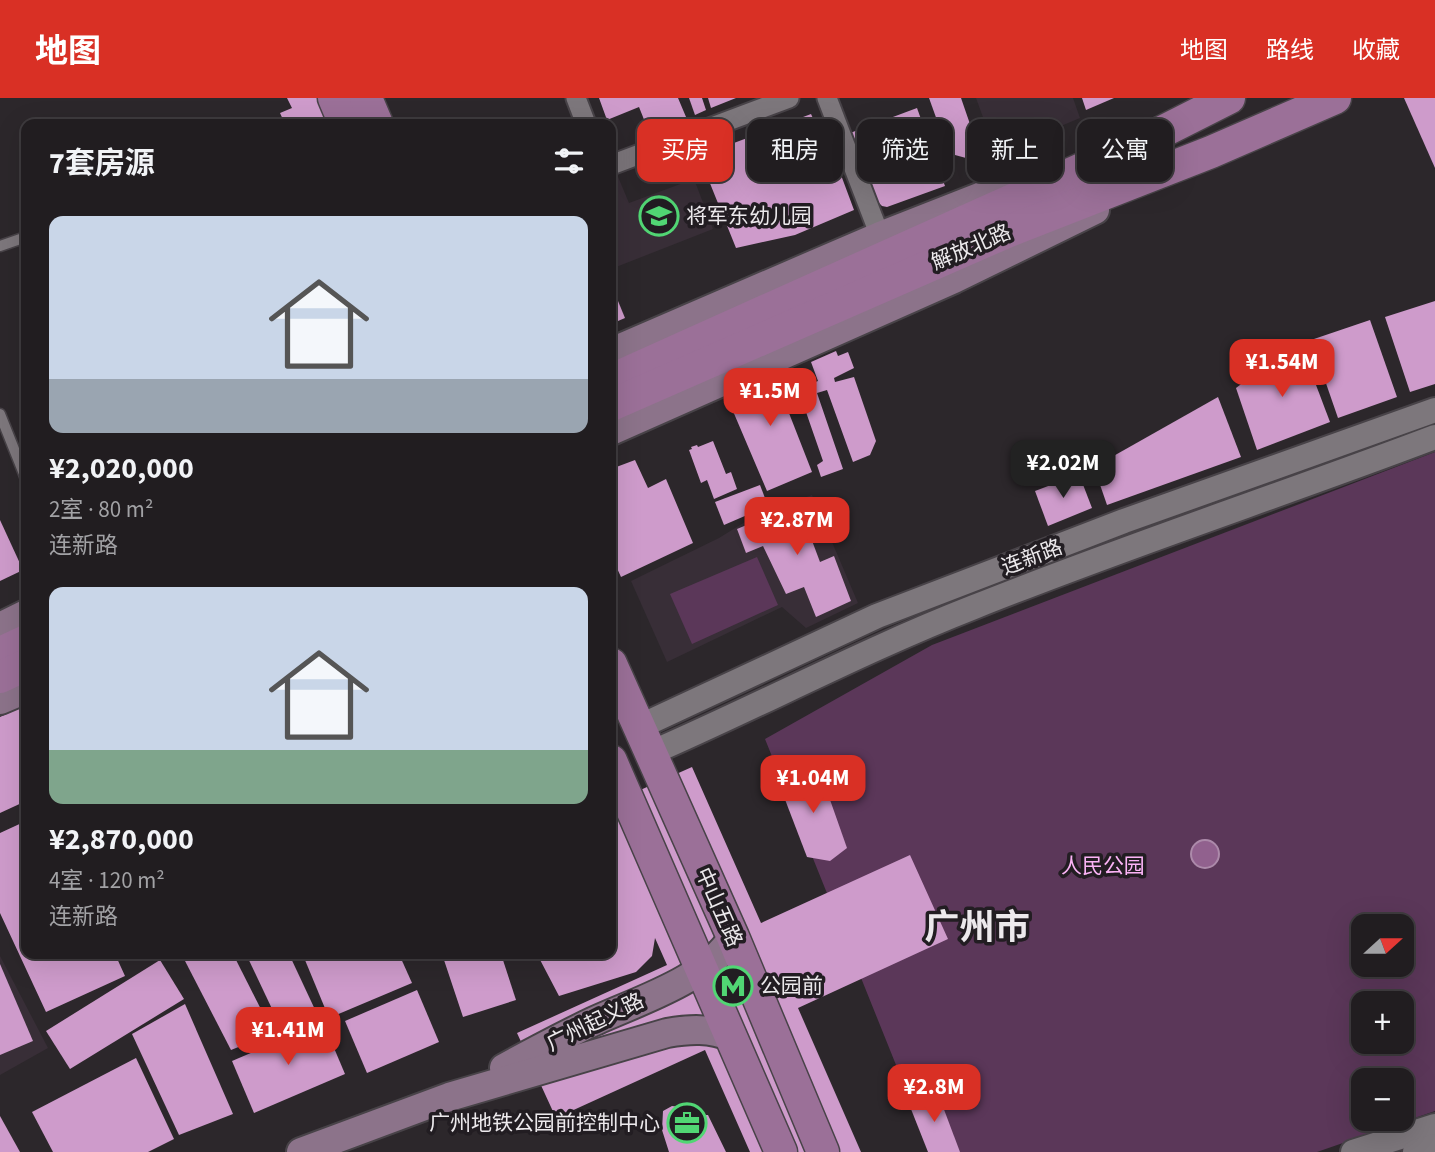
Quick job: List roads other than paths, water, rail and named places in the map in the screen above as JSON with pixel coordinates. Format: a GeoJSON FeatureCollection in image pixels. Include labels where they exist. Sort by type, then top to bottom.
{"type":"FeatureCollection","features":[{"type":"Feature","properties":{"kind":"main road"},"geometry":{"type":"LineString","coordinates":[[334,98],[343,119]]}},
{"type":"Feature","properties":{"kind":"main road"},"geometry":{"type":"LineString","coordinates":[[366,98],[375,119]]}},
{"type":"Feature","properties":{"kind":"main road","name":"解放北路"},"geometry":{"type":"LineString","coordinates":[[616,402],[1229,98]]}},
{"type":"Feature","properties":{"kind":"main road","name":"解放北路"},"geometry":{"type":"LineString","coordinates":[[616,378],[1009,231],[1211,152],[1335,98]]}},
{"type":"Feature","properties":{"kind":"main road"},"geometry":{"type":"LineString","coordinates":[[616,350],[880,236],[1197,112]]}},
{"type":"Feature","properties":{"kind":"main road"},"geometry":{"type":"LineString","coordinates":[[616,429],[966,273],[1211,152]]}},
{"type":"Feature","properties":{"kind":"main road"},"geometry":{"type":"LineString","coordinates":[[0,626],[21,616]]}},
{"type":"Feature","properties":{"kind":"main road"},"geometry":{"type":"LineString","coordinates":[[0,653],[21,642]]}},
{"type":"Feature","properties":{"kind":"main road"},"geometry":{"type":"LineString","coordinates":[[0,677],[21,667]]}},
{"type":"Feature","properties":{"kind":"main road","name":"中山五路"},"geometry":{"type":"LineString","coordinates":[[616,675],[733,937],[822,1152]]}},
{"type":"Feature","properties":{"kind":"main road"},"geometry":{"type":"LineString","coordinates":[[0,700],[21,691]]}},
{"type":"Feature","properties":{"kind":"main road","name":"中山五路"},"geometry":{"type":"LineString","coordinates":[[616,772],[781,1152]]}},
{"type":"Feature","properties":{"kind":"main road","name":"广州起义路"},"geometry":{"type":"LineString","coordinates":[[449,1097],[586,1025],[658,993],[702,969],[717,958],[733,937]]}},
{"type":"Feature","properties":{"kind":"main road","name":"广州起义路"},"geometry":{"type":"LineString","coordinates":[[301,1152],[449,1097],[667,1033],[688,1030],[717,1031],[732,1037]]}},
{"type":"Feature","properties":{"kind":"street"},"geometry":{"type":"LineString","coordinates":[[576,98],[584,119]]}},
{"type":"Feature","properties":{"kind":"street"},"geometry":{"type":"LineString","coordinates":[[616,163],[789,98]]}},
{"type":"Feature","properties":{"kind":"street"},"geometry":{"type":"LineString","coordinates":[[827,98],[880,236]]}},
{"type":"Feature","properties":{"kind":"street","name":"连新路"},"geometry":{"type":"LineString","coordinates":[[645,740],[877,616],[1124,521],[1435,410]]}},
{"type":"Feature","properties":{"kind":"street","name":"连新路"},"geometry":{"type":"LineString","coordinates":[[645,740],[972,607],[1435,437]]}},
{"type":"Feature","properties":{"kind":"street"},"geometry":{"type":"LineString","coordinates":[[1353,1152],[1435,1126]]}},
{"type":"Feature","properties":{"kind":"street"},"geometry":{"type":"LineString","coordinates":[[1415,1152],[1435,1146]]}},
{"type":"Feature","properties":{"kind":"lane"},"geometry":{"type":"LineString","coordinates":[[0,246],[21,239]]}},
{"type":"Feature","properties":{"kind":"lane"},"geometry":{"type":"LineString","coordinates":[[0,414],[21,466]]}},
{"type":"Feature","properties":{"kind":"place","name":"将军东幼儿园"},"geometry":{"type":"Point","coordinates":[659,216]}},
{"type":"Feature","properties":{"kind":"place","name":"公园前"},"geometry":{"type":"Point","coordinates":[733,986]}},
{"type":"Feature","properties":{"kind":"place","name":"广州地铁公园前控制中心"},"geometry":{"type":"Point","coordinates":[687,1123]}},
{"type":"Feature","properties":{"kind":"district","name":"广州市"},"geometry":{"type":"Point","coordinates":[977,928]}},
{"type":"Feature","properties":{"kind":"park label","name":"人民公园"},"geometry":{"type":"Point","coordinates":[1103,866]}}]}
